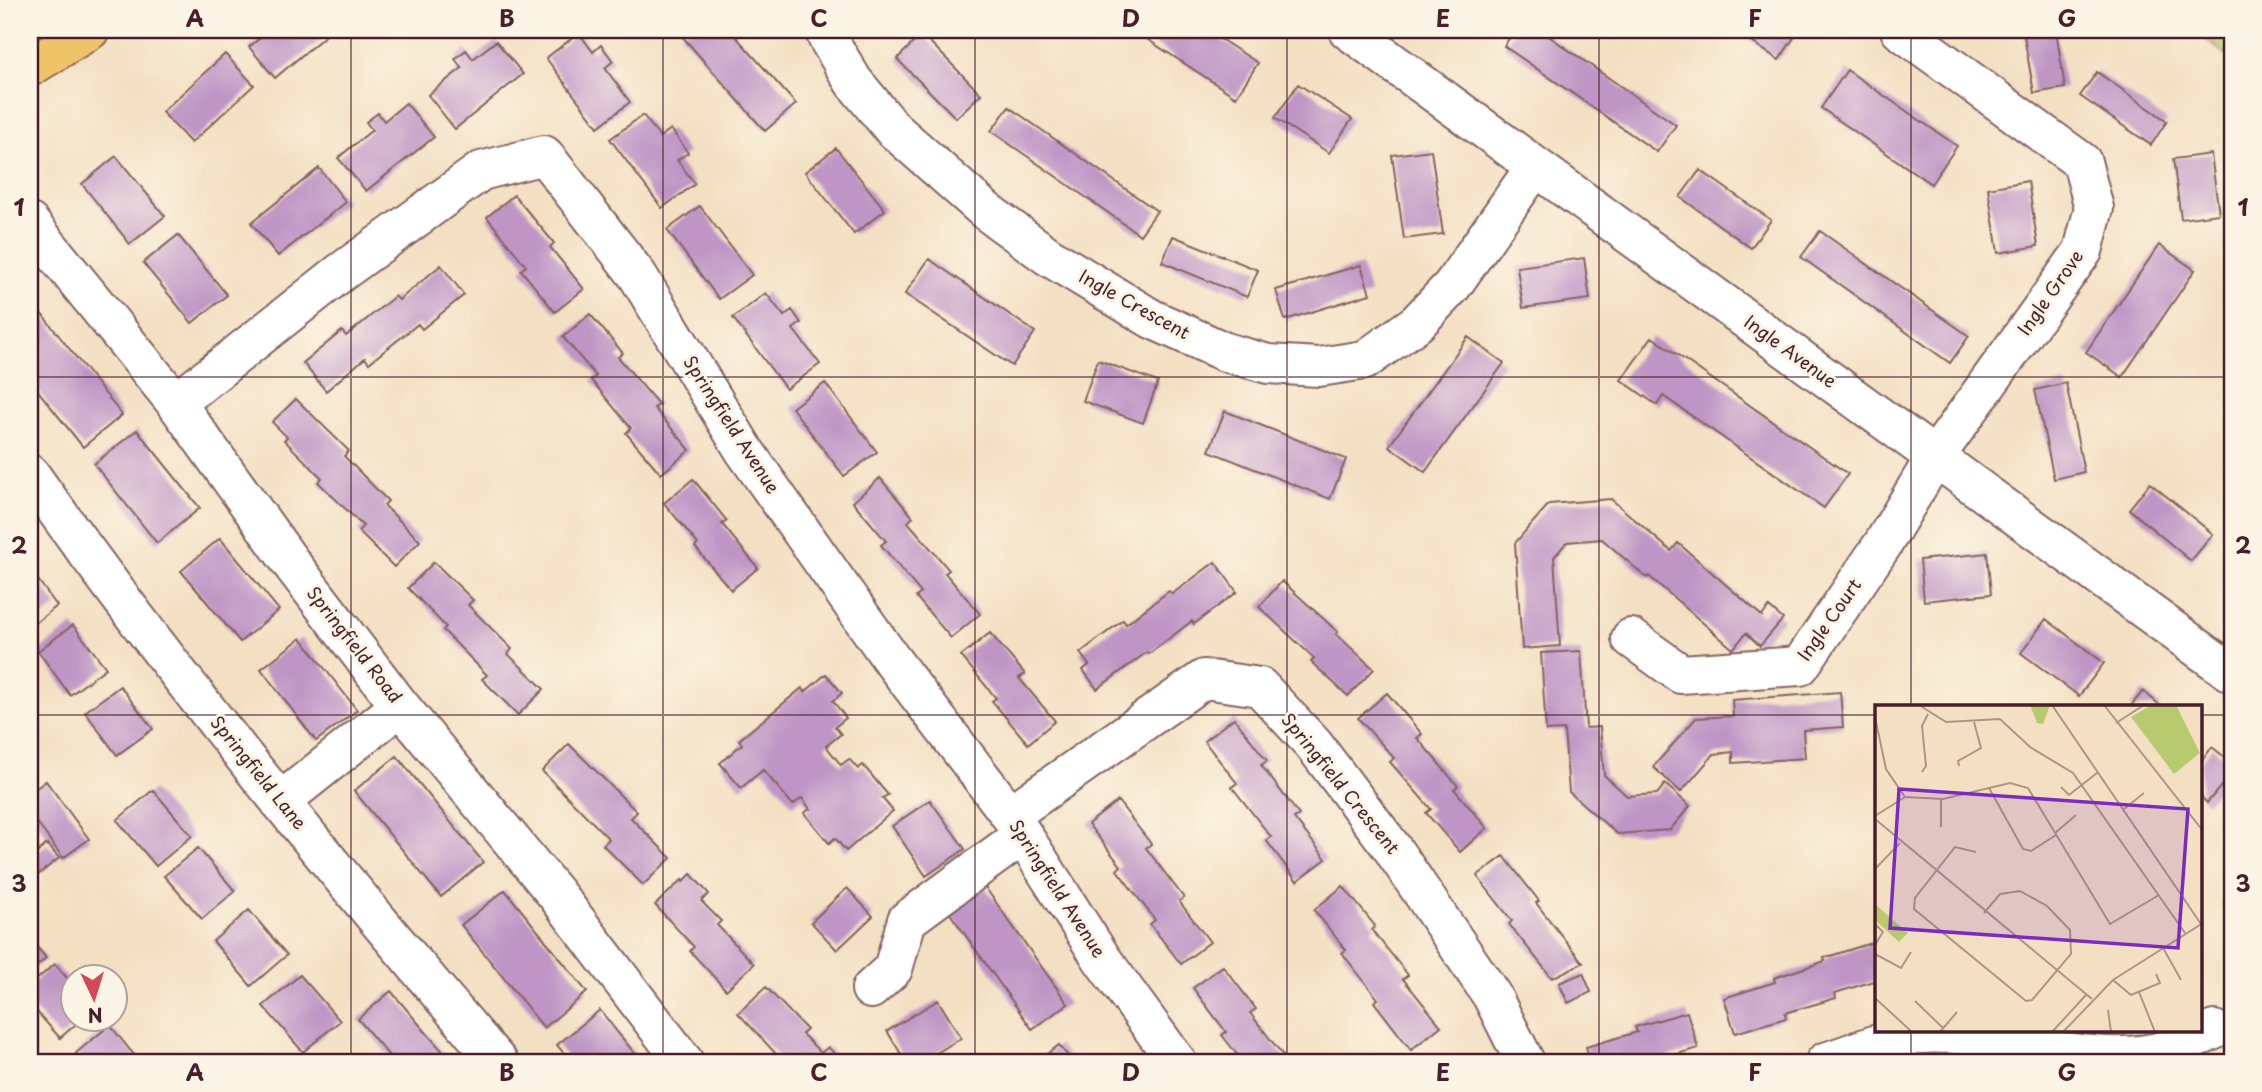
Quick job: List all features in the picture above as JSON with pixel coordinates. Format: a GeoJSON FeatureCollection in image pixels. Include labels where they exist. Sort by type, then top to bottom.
{"type":"FeatureCollection","features":[{"type":"Feature","properties":{"kind":"main road"},"geometry":{"type":"LineString","coordinates":[[30,67],[90,30]]}},
{"type":"Feature","properties":{"kind":"street","name":"Ingle Crescent"},"geometry":{"type":"LineString","coordinates":[[825,30],[853,80],[892,129],[986,211],[1048,256],[1152,319],[1225,352],[1268,364],[1319,367],[1365,360],[1417,323],[1452,286],[1535,167]]}},
{"type":"Feature","properties":{"kind":"street","name":"Ingle Avenue"},"geometry":{"type":"LineString","coordinates":[[1348,30],[2232,673]]}},
{"type":"Feature","properties":{"kind":"street","name":"Ingle Grove"},"geometry":{"type":"LineString","coordinates":[[1900,30],[2082,162],[2094,208],[2083,251],[1935,457]]}},
{"type":"Feature","properties":{"kind":"street","name":"Springfield Avenue"},"geometry":{"type":"LineString","coordinates":[[177,403],[340,273],[481,171],[544,155],[638,276],[744,450],[891,660],[1016,825],[1102,959],[1177,1062]]}},
{"type":"Feature","properties":{"kind":"street","name":"Springfield Road"},"geometry":{"type":"LineString","coordinates":[[30,223],[177,403],[294,567],[400,706],[556,894],[684,1062]]}},
{"type":"Feature","properties":{"kind":"street","name":"Ingle Court"},"geometry":{"type":"LineString","coordinates":[[1631,638],[1681,674],[1800,666],[1882,544],[1935,457]]}},
{"type":"Feature","properties":{"kind":"street","name":"Springfield Lane"},"geometry":{"type":"LineString","coordinates":[[30,474],[109,585],[280,802],[496,1062]]}},
{"type":"Feature","properties":{"kind":"street","name":"Springfield Crescent"},"geometry":{"type":"LineString","coordinates":[[871,989],[893,969],[907,920],[1016,825],[1203,679],[1260,687],[1314,745],[1392,848],[1492,996],[1525,1062]]}},
{"type":"Feature","properties":{"kind":"street"},"geometry":{"type":"LineString","coordinates":[[280,802],[400,706]]}},
{"type":"Feature","properties":{"kind":"street"},"geometry":{"type":"LineString","coordinates":[[1825,1062],[1919,1034],[1952,1034],[2096,1056],[2140,1055],[2226,1034]]}},
{"type":"Feature","properties":{"kind":"green space"},"geometry":{"type":"Polygon","coordinates":[[[2195,30],[2232,30],[2232,60],[2195,30]]]}},
{"type":"Feature","properties":{"kind":"building"},"geometry":{"type":"Polygon","coordinates":[[[270,30],[332,30],[275,78],[249,47],[270,30]]]}},
{"type":"Feature","properties":{"kind":"building"},"geometry":{"type":"Polygon","coordinates":[[[687,30],[730,30],[796,104],[765,131],[681,35],[687,30]]]}},
{"type":"Feature","properties":{"kind":"building"},"geometry":{"type":"Polygon","coordinates":[[[1133,30],[1206,30],[1258,63],[1236,97],[1133,30]]]}},
{"type":"Feature","properties":{"kind":"building"},"geometry":{"type":"Polygon","coordinates":[[[1515,30],[1540,30],[1676,125],[1657,152],[1504,46],[1515,30]]]}},
{"type":"Feature","properties":{"kind":"building"},"geometry":{"type":"Polygon","coordinates":[[[1734,30],[1799,30],[1779,60],[1734,30]]]}},
{"type":"Feature","properties":{"kind":"building"},"geometry":{"type":"Polygon","coordinates":[[[2023,30],[2056,30],[2065,88],[2034,93],[2023,30]]]}},
{"type":"Feature","properties":{"kind":"building"},"geometry":{"type":"Polygon","coordinates":[[[579,33],[593,52],[601,45],[613,61],[605,68],[630,102],[598,127],[546,58],[579,33]]]}},
{"type":"Feature","properties":{"kind":"building"},"geometry":{"type":"Polygon","coordinates":[[[922,34],[981,94],[956,118],[897,59],[922,34]]]}},
{"type":"Feature","properties":{"kind":"building"},"geometry":{"type":"Polygon","coordinates":[[[496,41],[523,74],[455,129],[428,95],[462,68],[455,59],[466,50],[473,59],[496,41]]]}},
{"type":"Feature","properties":{"kind":"building"},"geometry":{"type":"Polygon","coordinates":[[[225,54],[254,85],[191,143],[162,112],[225,54]]]}},
{"type":"Feature","properties":{"kind":"building"},"geometry":{"type":"Polygon","coordinates":[[[1847,70],[1957,146],[1931,184],[1821,108],[1847,70]]]}},
{"type":"Feature","properties":{"kind":"building"},"geometry":{"type":"Polygon","coordinates":[[[2097,72],[2167,121],[2151,145],[2080,96],[2097,72]]]}},
{"type":"Feature","properties":{"kind":"building"},"geometry":{"type":"Polygon","coordinates":[[[1298,84],[1352,119],[1329,153],[1275,118],[1298,84]]]}},
{"type":"Feature","properties":{"kind":"building"},"geometry":{"type":"Polygon","coordinates":[[[406,103],[434,137],[366,191],[338,158],[372,130],[366,122],[378,113],[384,121],[406,103]]]}},
{"type":"Feature","properties":{"kind":"building"},"geometry":{"type":"Polygon","coordinates":[[[1009,107],[1157,211],[1140,235],[991,131],[1009,107]]]}},
{"type":"Feature","properties":{"kind":"building"},"geometry":{"type":"Polygon","coordinates":[[[643,115],[660,137],[671,129],[688,153],[677,160],[695,184],[662,208],[610,139],[643,115]]]}},
{"type":"Feature","properties":{"kind":"building"},"geometry":{"type":"Polygon","coordinates":[[[836,148],[885,210],[854,234],[805,172],[836,148]]]}},
{"type":"Feature","properties":{"kind":"building"},"geometry":{"type":"Polygon","coordinates":[[[1431,150],[1443,234],[1404,239],[1392,155],[1431,150]]]}},
{"type":"Feature","properties":{"kind":"building"},"geometry":{"type":"Polygon","coordinates":[[[2211,154],[2219,214],[2181,219],[2173,159],[2211,154]]]}},
{"type":"Feature","properties":{"kind":"building"},"geometry":{"type":"Polygon","coordinates":[[[116,156],[165,216],[130,244],[82,184],[116,156]]]}},
{"type":"Feature","properties":{"kind":"building"},"geometry":{"type":"Polygon","coordinates":[[[319,168],[346,202],[278,256],[251,223],[319,168]]]}},
{"type":"Feature","properties":{"kind":"building"},"geometry":{"type":"Polygon","coordinates":[[[1700,170],[1771,220],[1751,248],[1680,197],[1700,170]]]}},
{"type":"Feature","properties":{"kind":"building"},"geometry":{"type":"Polygon","coordinates":[[[2028,181],[2038,246],[1998,253],[1988,188],[2028,181]]]}},
{"type":"Feature","properties":{"kind":"building"},"geometry":{"type":"Polygon","coordinates":[[[514,195],[554,243],[550,247],[584,289],[555,312],[521,270],[526,266],[487,217],[514,195]]]}},
{"type":"Feature","properties":{"kind":"building"},"geometry":{"type":"Polygon","coordinates":[[[700,206],[752,275],[719,299],[667,230],[700,206]]]}},
{"type":"Feature","properties":{"kind":"building"},"geometry":{"type":"Polygon","coordinates":[[[1820,231],[1969,336],[1950,363],[1801,257],[1820,231]]]}},
{"type":"Feature","properties":{"kind":"building"},"geometry":{"type":"Polygon","coordinates":[[[178,235],[227,295],[192,323],[143,263],[178,235]]]}},
{"type":"Feature","properties":{"kind":"building"},"geometry":{"type":"Polygon","coordinates":[[[1173,236],[1258,270],[1247,297],[1162,262],[1173,236]]]}},
{"type":"Feature","properties":{"kind":"building"},"geometry":{"type":"Polygon","coordinates":[[[2159,245],[2195,270],[2122,377],[2086,352],[2159,245]]]}},
{"type":"Feature","properties":{"kind":"building"},"geometry":{"type":"Polygon","coordinates":[[[1584,258],[1590,299],[1523,308],[1517,267],[1584,258]]]}},
{"type":"Feature","properties":{"kind":"building"},"geometry":{"type":"Polygon","coordinates":[[[929,259],[1035,332],[1012,366],[905,294],[929,259]]]}},
{"type":"Feature","properties":{"kind":"building"},"geometry":{"type":"Polygon","coordinates":[[[441,265],[464,295],[422,329],[418,324],[369,363],[365,358],[326,391],[303,363],[342,331],[346,336],[395,296],[399,300],[441,265]]]}},
{"type":"Feature","properties":{"kind":"building"},"geometry":{"type":"Polygon","coordinates":[[[1361,265],[1370,294],[1285,320],[1276,290],[1361,265]]]}},
{"type":"Feature","properties":{"kind":"building"},"geometry":{"type":"Polygon","coordinates":[[[766,293],[784,316],[792,310],[801,323],[793,329],[820,364],[786,389],[733,318],[766,293]]]}},
{"type":"Feature","properties":{"kind":"building"},"geometry":{"type":"Polygon","coordinates":[[[37,308],[122,415],[83,447],[30,381],[30,314],[37,308]]]}},
{"type":"Feature","properties":{"kind":"building"},"geometry":{"type":"Polygon","coordinates":[[[590,314],[623,353],[618,357],[659,405],[654,408],[690,450],[661,474],[626,433],[631,428],[591,380],[596,376],[563,337],[590,314]]]}},
{"type":"Feature","properties":{"kind":"building"},"geometry":{"type":"Polygon","coordinates":[[[1468,337],[1504,363],[1425,472],[1389,446],[1468,337]]]}},
{"type":"Feature","properties":{"kind":"building"},"geometry":{"type":"Polygon","coordinates":[[[1652,337],[1848,474],[1824,508],[1663,396],[1657,405],[1621,380],[1652,337]]]}},
{"type":"Feature","properties":{"kind":"building"},"geometry":{"type":"Polygon","coordinates":[[[1098,360],[1158,382],[1143,423],[1083,401],[1098,360]]]}},
{"type":"Feature","properties":{"kind":"building"},"geometry":{"type":"Polygon","coordinates":[[[825,383],[877,452],[844,476],[792,408],[825,383]]]}},
{"type":"Feature","properties":{"kind":"building"},"geometry":{"type":"Polygon","coordinates":[[[2066,383],[2084,472],[2054,479],[2035,390],[2066,383]]]}},
{"type":"Feature","properties":{"kind":"building"},"geometry":{"type":"Polygon","coordinates":[[[296,399],[349,451],[344,456],[388,501],[384,505],[420,541],[394,567],[358,531],[363,526],[318,482],[322,478],[284,440],[287,437],[272,422],[296,399]]]}},
{"type":"Feature","properties":{"kind":"building"},"geometry":{"type":"Polygon","coordinates":[[[1225,411],[1346,459],[1330,499],[1209,451],[1225,411]]]}},
{"type":"Feature","properties":{"kind":"building"},"geometry":{"type":"Polygon","coordinates":[[[137,430],[200,508],[157,543],[94,464],[137,430]]]}},
{"type":"Feature","properties":{"kind":"building"},"geometry":{"type":"Polygon","coordinates":[[[880,478],[913,517],[908,522],[949,570],[945,573],[980,614],[951,638],[916,597],[921,593],[881,545],[886,541],[853,502],[880,478]]]}},
{"type":"Feature","properties":{"kind":"building"},"geometry":{"type":"Polygon","coordinates":[[[693,479],[727,521],[722,524],[758,568],[731,590],[695,547],[698,544],[664,503],[693,479]]]}},
{"type":"Feature","properties":{"kind":"building"},"geometry":{"type":"Polygon","coordinates":[[[2150,483],[2213,534],[2191,561],[2129,509],[2150,483]]]}},
{"type":"Feature","properties":{"kind":"building"},"geometry":{"type":"Polygon","coordinates":[[[1611,499],[1671,551],[1678,543],[1762,616],[1769,607],[1783,619],[1760,646],[1746,633],[1733,649],[1602,539],[1567,542],[1554,557],[1560,646],[1522,649],[1515,543],[1549,504],[1611,499]]]}},
{"type":"Feature","properties":{"kind":"building"},"geometry":{"type":"Polygon","coordinates":[[[220,538],[279,610],[240,642],[181,571],[220,538]]]}},
{"type":"Feature","properties":{"kind":"building"},"geometry":{"type":"Polygon","coordinates":[[[1987,553],[1991,594],[1924,601],[1920,560],[1987,553]]]}},
{"type":"Feature","properties":{"kind":"building"},"geometry":{"type":"Polygon","coordinates":[[[434,562],[473,600],[468,605],[512,649],[508,654],[544,689],[518,715],[482,679],[487,675],[443,630],[446,627],[408,588],[434,562]]]}},
{"type":"Feature","properties":{"kind":"building"},"geometry":{"type":"Polygon","coordinates":[[[1215,562],[1237,592],[1097,689],[1083,670],[1089,665],[1080,653],[1123,620],[1126,624],[1169,591],[1172,594],[1215,562]]]}},
{"type":"Feature","properties":{"kind":"building"},"geometry":{"type":"Polygon","coordinates":[[[30,569],[57,606],[30,627],[30,569]]]}},
{"type":"Feature","properties":{"kind":"building"},"geometry":{"type":"Polygon","coordinates":[[[1282,581],[1374,669],[1348,696],[1311,662],[1314,658],[1259,607],[1282,581]]]}},
{"type":"Feature","properties":{"kind":"building"},"geometry":{"type":"Polygon","coordinates":[[[2046,619],[2104,663],[2079,696],[2021,653],[2046,619]]]}},
{"type":"Feature","properties":{"kind":"building"},"geometry":{"type":"Polygon","coordinates":[[[73,625],[106,668],[70,695],[38,651],[73,625]]]}},
{"type":"Feature","properties":{"kind":"building"},"geometry":{"type":"Polygon","coordinates":[[[990,633],[1025,674],[1019,678],[1055,721],[1028,744],[992,701],[996,698],[961,656],[990,633]]]}},
{"type":"Feature","properties":{"kind":"building"},"geometry":{"type":"Polygon","coordinates":[[[301,638],[357,710],[316,741],[261,669],[301,638]]]}},
{"type":"Feature","properties":{"kind":"building"},"geometry":{"type":"Polygon","coordinates":[[[1581,651],[1586,728],[1600,727],[1604,775],[1627,796],[1657,794],[1665,784],[1690,806],[1670,830],[1617,834],[1569,792],[1564,730],[1546,731],[1541,653],[1581,651]]]}},
{"type":"Feature","properties":{"kind":"building"},"geometry":{"type":"Polygon","coordinates":[[[826,674],[842,693],[833,701],[846,718],[835,727],[841,734],[826,746],[841,765],[849,759],[858,769],[863,765],[888,795],[882,798],[893,811],[846,851],[835,838],[829,843],[804,813],[810,809],[802,798],[793,805],[763,770],[741,788],[720,763],[742,744],[739,740],[802,688],[805,692],[826,674]]]}},
{"type":"Feature","properties":{"kind":"building"},"geometry":{"type":"Polygon","coordinates":[[[120,686],[153,729],[117,755],[85,712],[120,686]]]}},
{"type":"Feature","properties":{"kind":"building"},"geometry":{"type":"Polygon","coordinates":[[[2143,691],[2160,705],[2132,705],[2143,691]]]}},
{"type":"Feature","properties":{"kind":"building"},"geometry":{"type":"Polygon","coordinates":[[[1840,692],[1843,727],[1803,730],[1805,758],[1733,763],[1733,752],[1714,754],[1681,792],[1653,767],[1696,718],[1733,716],[1732,700],[1840,692]]]}},
{"type":"Feature","properties":{"kind":"building"},"geometry":{"type":"Polygon","coordinates":[[[1387,693],[1422,734],[1417,738],[1458,786],[1454,789],[1487,828],[1460,852],[1426,813],[1431,809],[1390,762],[1394,758],[1358,718],[1387,693]]]}},
{"type":"Feature","properties":{"kind":"building"},"geometry":{"type":"Polygon","coordinates":[[[1234,718],[1267,761],[1261,765],[1299,815],[1294,818],[1326,859],[1297,881],[1266,840],[1271,837],[1232,787],[1237,783],[1204,741],[1234,718]]]}},
{"type":"Feature","properties":{"kind":"building"},"geometry":{"type":"Polygon","coordinates":[[[569,744],[637,812],[631,818],[671,858],[643,885],[603,845],[609,839],[542,771],[569,744]]]}},
{"type":"Feature","properties":{"kind":"building"},"geometry":{"type":"Polygon","coordinates":[[[2212,747],[2232,763],[2232,796],[2221,786],[2207,803],[2202,798],[2202,761],[2212,747]]]}},
{"type":"Feature","properties":{"kind":"building"},"geometry":{"type":"Polygon","coordinates":[[[397,756],[483,862],[441,897],[354,791],[397,756]]]}},
{"type":"Feature","properties":{"kind":"building"},"geometry":{"type":"Polygon","coordinates":[[[46,781],[89,839],[63,858],[30,813],[30,793],[46,781]]]}},
{"type":"Feature","properties":{"kind":"building"},"geometry":{"type":"Polygon","coordinates":[[[153,790],[192,836],[156,866],[117,820],[153,790]]]}},
{"type":"Feature","properties":{"kind":"building"},"geometry":{"type":"Polygon","coordinates":[[[930,800],[965,849],[926,876],[892,826],[930,800]]]}},
{"type":"Feature","properties":{"kind":"building"},"geometry":{"type":"Polygon","coordinates":[[[1118,801],[1151,844],[1146,848],[1184,898],[1179,901],[1210,942],[1181,964],[1150,924],[1155,920],[1117,870],[1121,866],[1088,824],[1118,801]]]}},
{"type":"Feature","properties":{"kind":"building"},"geometry":{"type":"Polygon","coordinates":[[[47,844],[59,858],[34,878],[30,873],[30,859],[47,844]]]}},
{"type":"Feature","properties":{"kind":"building"},"geometry":{"type":"Polygon","coordinates":[[[198,848],[235,891],[202,919],[164,876],[198,848]]]}},
{"type":"Feature","properties":{"kind":"building"},"geometry":{"type":"Polygon","coordinates":[[[1504,856],[1539,901],[1536,903],[1583,963],[1552,978],[1509,924],[1512,921],[1477,876],[1504,856]]]}},
{"type":"Feature","properties":{"kind":"building"},"geometry":{"type":"Polygon","coordinates":[[[691,874],[709,894],[701,901],[721,921],[717,925],[754,964],[726,990],[690,951],[694,947],[655,905],[691,874]]]}},
{"type":"Feature","properties":{"kind":"building"},"geometry":{"type":"Polygon","coordinates":[[[1343,886],[1375,926],[1372,930],[1408,975],[1403,979],[1441,1026],[1411,1050],[1374,1002],[1378,999],[1342,953],[1346,950],[1314,910],[1343,886]]]}},
{"type":"Feature","properties":{"kind":"building"},"geometry":{"type":"Polygon","coordinates":[[[985,887],[1068,1004],[1032,1029],[949,912],[985,887]]]}},
{"type":"Feature","properties":{"kind":"building"},"geometry":{"type":"Polygon","coordinates":[[[847,888],[873,916],[837,950],[811,922],[847,888]]]}},
{"type":"Feature","properties":{"kind":"building"},"geometry":{"type":"Polygon","coordinates":[[[505,890],[587,992],[544,1028],[461,925],[505,890]]]}},
{"type":"Feature","properties":{"kind":"building"},"geometry":{"type":"Polygon","coordinates":[[[2232,898],[2232,917],[2224,903],[2232,898]]]}},
{"type":"Feature","properties":{"kind":"building"},"geometry":{"type":"Polygon","coordinates":[[[249,910],[287,955],[251,986],[213,941],[249,910]]]}},
{"type":"Feature","properties":{"kind":"building"},"geometry":{"type":"Polygon","coordinates":[[[30,939],[46,958],[30,972],[30,939]]]}},
{"type":"Feature","properties":{"kind":"building"},"geometry":{"type":"Polygon","coordinates":[[[1874,942],[1875,981],[1835,993],[1836,998],[1785,1013],[1786,1018],[1735,1033],[1724,998],[1775,982],[1774,978],[1825,961],[1824,958],[1874,942]]]}},
{"type":"Feature","properties":{"kind":"building"},"geometry":{"type":"Polygon","coordinates":[[[55,964],[60,970],[60,1032],[67,1032],[60,1038],[30,1004],[30,985],[55,964]]]}},
{"type":"Feature","properties":{"kind":"building"},"geometry":{"type":"Polygon","coordinates":[[[1223,966],[1256,1009],[1250,1013],[1288,1062],[1243,1062],[1222,1035],[1226,1032],[1193,988],[1223,966]]]}},
{"type":"Feature","properties":{"kind":"building"},"geometry":{"type":"Polygon","coordinates":[[[1583,973],[1591,992],[1568,1003],[1559,983],[1583,973]]]}},
{"type":"Feature","properties":{"kind":"building"},"geometry":{"type":"Polygon","coordinates":[[[300,975],[340,1021],[303,1052],[263,1006],[300,975]]]}},
{"type":"Feature","properties":{"kind":"building"},"geometry":{"type":"Polygon","coordinates":[[[766,987],[807,1030],[802,1034],[821,1053],[828,1047],[843,1062],[778,1062],[775,1059],[778,1056],[738,1013],[766,987]]]}},
{"type":"Feature","properties":{"kind":"building"},"geometry":{"type":"Polygon","coordinates":[[[391,991],[452,1062],[394,1062],[358,1019],[391,991]]]}},
{"type":"Feature","properties":{"kind":"building"},"geometry":{"type":"Polygon","coordinates":[[[938,1000],[961,1038],[922,1062],[906,1062],[887,1031],[938,1000]]]}},
{"type":"Feature","properties":{"kind":"building"},"geometry":{"type":"Polygon","coordinates":[[[600,1010],[642,1062],[571,1062],[557,1045],[600,1010]]]}},
{"type":"Feature","properties":{"kind":"building"},"geometry":{"type":"Polygon","coordinates":[[[1687,1012],[1698,1048],[1651,1062],[1590,1062],[1586,1047],[1637,1032],[1635,1027],[1687,1012]]]}},
{"type":"Feature","properties":{"kind":"building"},"geometry":{"type":"Polygon","coordinates":[[[102,1032],[116,1032],[141,1062],[84,1062],[76,1053],[102,1032]]]}},
{"type":"Feature","properties":{"kind":"building"},"geometry":{"type":"Polygon","coordinates":[[[1059,1045],[1073,1062],[1037,1062],[1059,1045]]]}}]}
